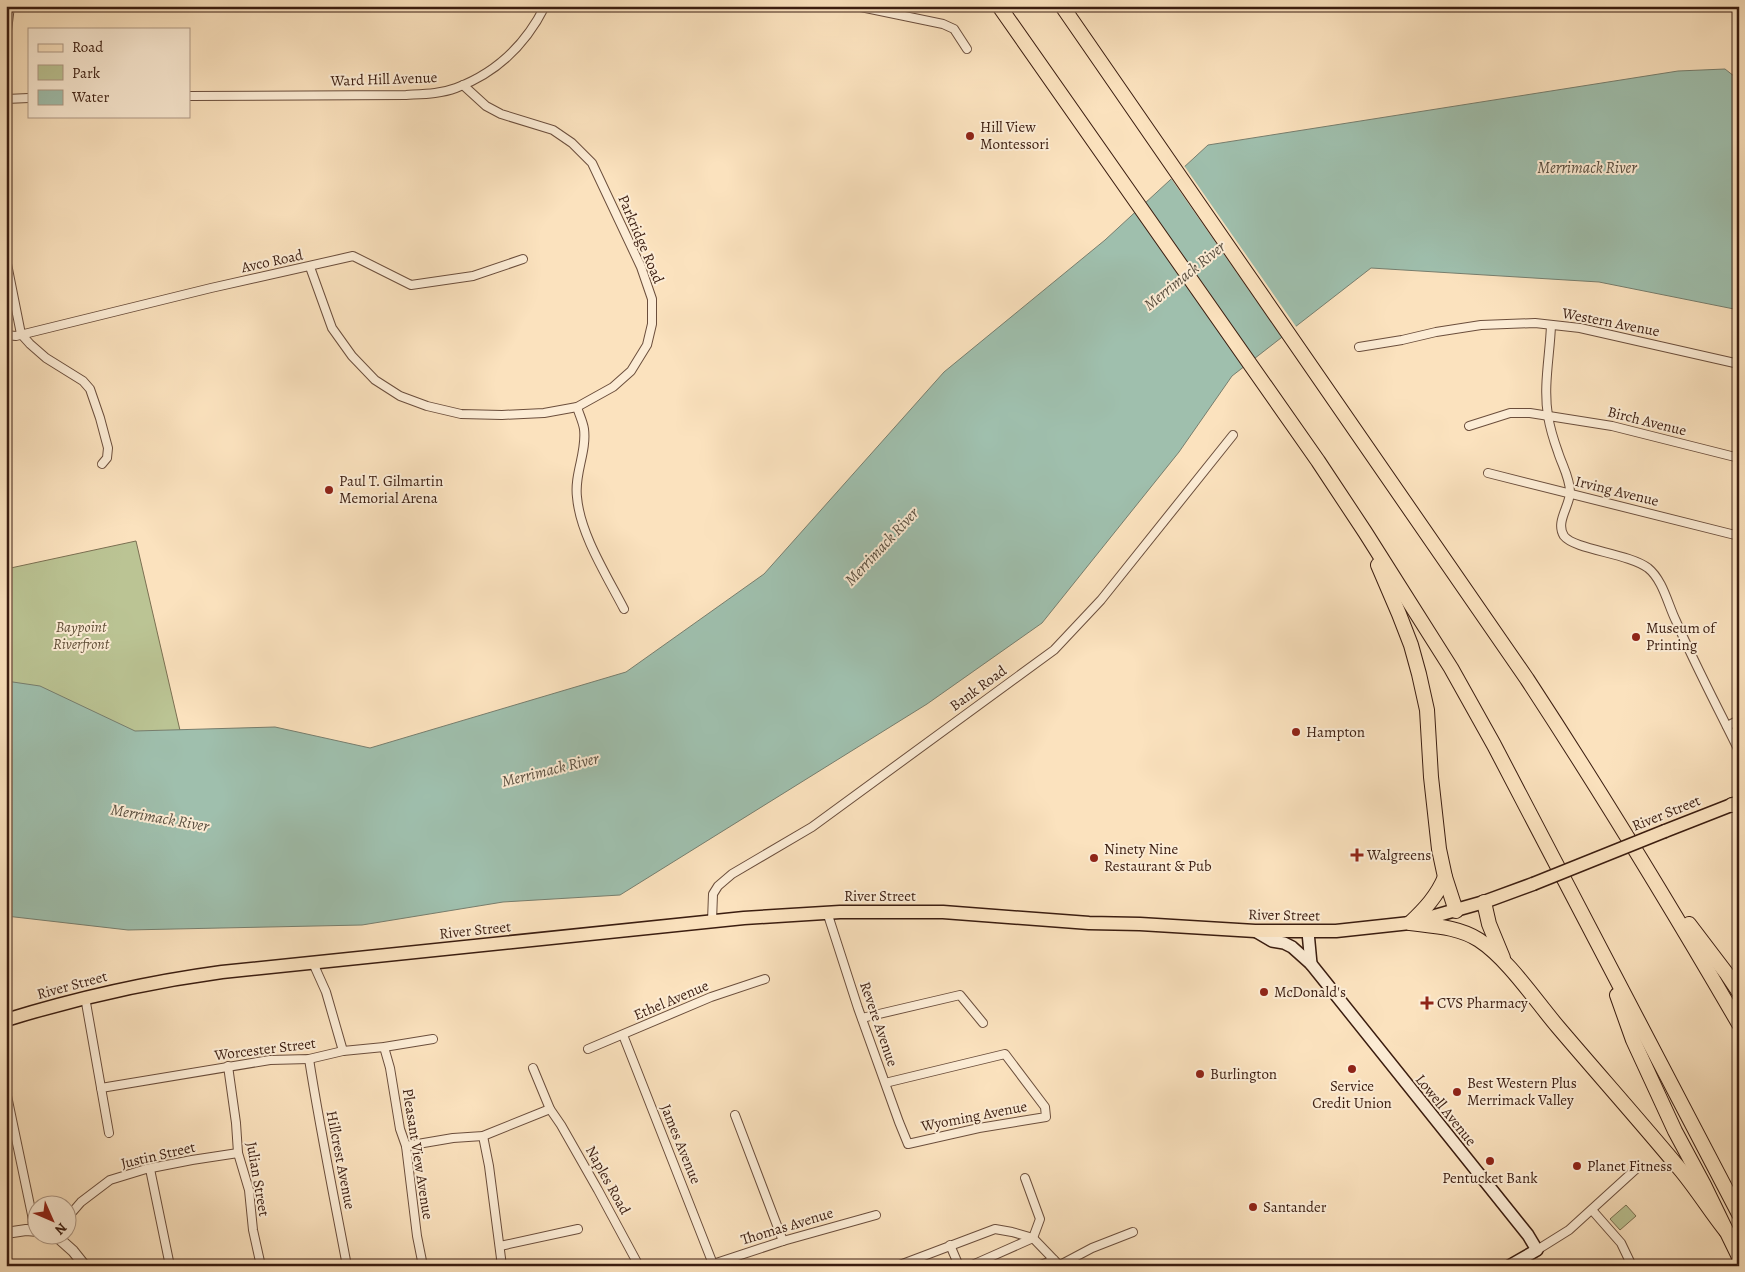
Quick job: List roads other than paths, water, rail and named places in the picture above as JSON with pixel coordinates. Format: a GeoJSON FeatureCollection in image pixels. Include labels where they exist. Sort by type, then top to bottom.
{"type":"FeatureCollection","features":[{"type":"Feature","properties":{"kind":"highway"},"geometry":{"type":"LineString","coordinates":[[999,6],[1318,461],[1451,668],[1558,865],[1739,1214]]}},
{"type":"Feature","properties":{"kind":"highway"},"geometry":{"type":"LineString","coordinates":[[1062,6],[1527,679],[1598,787],[1739,1024]]}},
{"type":"Feature","properties":{"kind":"highway"},"geometry":{"type":"LineString","coordinates":[[1365,532],[1400,614],[1419,674],[1427,710],[1438,842],[1445,877],[1456,910]]}},
{"type":"Feature","properties":{"kind":"highway"},"geometry":{"type":"LineString","coordinates":[[1410,923],[1429,905],[1439,891],[1445,877]]}},
{"type":"Feature","properties":{"kind":"highway"},"geometry":{"type":"LineString","coordinates":[[1654,880],[1739,992]]}},
{"type":"Feature","properties":{"kind":"highway"},"geometry":{"type":"LineString","coordinates":[[1484,902],[1489,924],[1506,964]]}},
{"type":"Feature","properties":{"kind":"highway"},"geometry":{"type":"LineString","coordinates":[[1410,923],[1464,932],[1479,940],[1506,964],[1681,1170],[1726,1231]]}},
{"type":"Feature","properties":{"kind":"highway"},"geometry":{"type":"LineString","coordinates":[[1600,948],[1633,1040],[1675,1131],[1739,1257]]}},
{"type":"Feature","properties":{"kind":"main road","name":"River Street"},"geometry":{"type":"LineString","coordinates":[[6,1020],[85,997],[171,979],[222,972],[712,921],[827,912],[943,912],[1089,923],[1146,924],[1254,931],[1336,931],[1410,923],[1484,902],[1736,804]]}},
{"type":"Feature","properties":{"kind":"main road","name":"Lowell Avenue"},"geometry":{"type":"LineString","coordinates":[[1254,931],[1272,941],[1292,947],[1311,964],[1516,1220],[1537,1250]]}},
{"type":"Feature","properties":{"kind":"main road"},"geometry":{"type":"LineString","coordinates":[[1308,932],[1311,964]]}},
{"type":"Feature","properties":{"kind":"main road"},"geometry":{"type":"LineString","coordinates":[[1509,1266],[1537,1250]]}},
{"type":"Feature","properties":{"kind":"street"},"geometry":{"type":"LineString","coordinates":[[6,38],[10,6]]}},
{"type":"Feature","properties":{"kind":"street","name":"Ward Hill Avenue"},"geometry":{"type":"LineString","coordinates":[[190,96],[406,95],[434,93],[463,85],[492,70],[525,39],[536,24],[545,6]]}},
{"type":"Feature","properties":{"kind":"street"},"geometry":{"type":"LineString","coordinates":[[856,6],[944,24],[954,29],[967,49]]}},
{"type":"Feature","properties":{"kind":"street","name":"Parkridge Road"},"geometry":{"type":"LineString","coordinates":[[310,267],[332,328],[352,356],[375,380],[400,396],[427,406],[461,414],[544,413],[577,407],[613,387],[631,371],[647,345],[652,324],[652,299],[641,267],[592,163],[572,143],[553,130],[500,114],[486,106],[463,85]]}},
{"type":"Feature","properties":{"kind":"street"},"geometry":{"type":"LineString","coordinates":[[6,99],[28,98]]}},
{"type":"Feature","properties":{"kind":"street","name":"Avco Road"},"geometry":{"type":"LineString","coordinates":[[6,335],[16,336],[211,288],[352,256],[410,285],[473,276],[523,259]]}},
{"type":"Feature","properties":{"kind":"street"},"geometry":{"type":"LineString","coordinates":[[6,259],[21,334],[46,358],[83,380],[90,389],[108,448],[107,458],[102,464]]}},
{"type":"Feature","properties":{"kind":"street","name":"Western Avenue"},"geometry":{"type":"LineString","coordinates":[[1359,348],[1481,325],[1535,324],[1580,328],[1739,364]]}},
{"type":"Feature","properties":{"kind":"street"},"geometry":{"type":"LineString","coordinates":[[1551,325],[1546,380],[1548,416],[1568,478],[1570,494],[1561,523],[1564,535],[1573,543],[1636,560],[1650,569],[1666,598],[1739,751]]}},
{"type":"Feature","properties":{"kind":"street"},"geometry":{"type":"LineString","coordinates":[[577,407],[584,429],[583,452],[576,496],[581,523],[624,609]]}},
{"type":"Feature","properties":{"kind":"street","name":"Birch Avenue"},"geometry":{"type":"LineString","coordinates":[[1469,426],[1510,413],[1530,413],[1612,426],[1739,458]]}},
{"type":"Feature","properties":{"kind":"street","name":"Bank Road"},"geometry":{"type":"LineString","coordinates":[[712,921],[713,894],[718,886],[732,874],[812,827],[1054,650],[1101,600],[1233,435]]}},
{"type":"Feature","properties":{"kind":"street","name":"Irving Avenue"},"geometry":{"type":"LineString","coordinates":[[1488,473],[1739,536]]}},
{"type":"Feature","properties":{"kind":"street"},"geometry":{"type":"LineString","coordinates":[[1727,726],[1739,720]]}},
{"type":"Feature","properties":{"kind":"street","name":"Revere Avenue"},"geometry":{"type":"LineString","coordinates":[[827,912],[862,1018],[908,1144]]}},
{"type":"Feature","properties":{"kind":"street"},"geometry":{"type":"LineString","coordinates":[[313,963],[326,992],[343,1051]]}},
{"type":"Feature","properties":{"kind":"street","name":"Ethel Avenue"},"geometry":{"type":"LineString","coordinates":[[588,1049],[711,997],[765,979]]}},
{"type":"Feature","properties":{"kind":"street"},"geometry":{"type":"LineString","coordinates":[[862,1018],[960,995],[983,1023]]}},
{"type":"Feature","properties":{"kind":"street"},"geometry":{"type":"LineString","coordinates":[[85,997],[109,1133]]}},
{"type":"Feature","properties":{"kind":"street","name":"James Avenue"},"geometry":{"type":"LineString","coordinates":[[622,1035],[710,1265]]}},
{"type":"Feature","properties":{"kind":"street","name":"Worcester Street"},"geometry":{"type":"LineString","coordinates":[[102,1088],[228,1066],[270,1060],[309,1060],[343,1051],[384,1047],[432,1039]]}},
{"type":"Feature","properties":{"kind":"street","name":"Pleasant View Avenue"},"geometry":{"type":"LineString","coordinates":[[384,1047],[390,1068],[400,1129],[406,1146],[423,1266]]}},
{"type":"Feature","properties":{"kind":"street","name":"Wyoming Avenue"},"geometry":{"type":"LineString","coordinates":[[885,1083],[1005,1054],[1045,1107],[1046,1117],[980,1128],[908,1144]]}},
{"type":"Feature","properties":{"kind":"street","name":"Hillcrest Avenue"},"geometry":{"type":"LineString","coordinates":[[309,1060],[324,1150],[347,1266]]}},
{"type":"Feature","properties":{"kind":"street","name":"Julian Street"},"geometry":{"type":"LineString","coordinates":[[228,1066],[238,1153],[249,1190],[253,1230],[261,1266]]}},
{"type":"Feature","properties":{"kind":"street","name":"Naples Road"},"geometry":{"type":"LineString","coordinates":[[533,1068],[550,1109],[598,1190],[638,1266]]}},
{"type":"Feature","properties":{"kind":"street"},"geometry":{"type":"LineString","coordinates":[[6,1090],[28,1194]]}},
{"type":"Feature","properties":{"kind":"street"},"geometry":{"type":"LineString","coordinates":[[406,1146],[444,1139],[483,1136],[550,1109]]}},
{"type":"Feature","properties":{"kind":"street"},"geometry":{"type":"LineString","coordinates":[[735,1115],[783,1241]]}},
{"type":"Feature","properties":{"kind":"street"},"geometry":{"type":"LineString","coordinates":[[483,1136],[489,1166],[502,1266]]}},
{"type":"Feature","properties":{"kind":"street","name":"Justin Street"},"geometry":{"type":"LineString","coordinates":[[78,1205],[110,1180],[150,1168],[238,1153]]}},
{"type":"Feature","properties":{"kind":"street"},"geometry":{"type":"LineString","coordinates":[[150,1168],[170,1266]]}},
{"type":"Feature","properties":{"kind":"street"},"geometry":{"type":"LineString","coordinates":[[1537,1250],[1569,1230],[1636,1169]]}},
{"type":"Feature","properties":{"kind":"street"},"geometry":{"type":"LineString","coordinates":[[970,1266],[1033,1238],[1040,1219],[1024,1178]]}},
{"type":"Feature","properties":{"kind":"street"},"geometry":{"type":"LineString","coordinates":[[1592,1210],[1621,1243],[1632,1266]]}},
{"type":"Feature","properties":{"kind":"street","name":"Thomas Avenue"},"geometry":{"type":"LineString","coordinates":[[710,1265],[783,1241],[876,1215]]}},
{"type":"Feature","properties":{"kind":"street"},"geometry":{"type":"LineString","coordinates":[[500,1246],[578,1229]]}},
{"type":"Feature","properties":{"kind":"street"},"geometry":{"type":"LineString","coordinates":[[897,1266],[995,1229],[1033,1238],[1058,1264]]}},
{"type":"Feature","properties":{"kind":"street"},"geometry":{"type":"LineString","coordinates":[[6,1233],[28,1230]]}},
{"type":"Feature","properties":{"kind":"street"},"geometry":{"type":"LineString","coordinates":[[1038,1266],[1058,1264],[1133,1232]]}},
{"type":"Feature","properties":{"kind":"street"},"geometry":{"type":"LineString","coordinates":[[65,1244],[85,1266]]}},
{"type":"Feature","properties":{"kind":"street"},"geometry":{"type":"LineString","coordinates":[[950,1245],[959,1266]]}},
{"type":"Feature","properties":{"kind":"water","name":"Merrimack River"},"geometry":{"type":"Polygon","coordinates":[[[1725,69],[1739,80],[1739,310],[1599,282],[1371,268],[1232,376],[1179,452],[1042,623],[927,704],[620,895],[503,902],[362,925],[128,930],[6,916],[6,681],[40,686],[135,731],[275,727],[370,748],[626,672],[764,574],[944,372],[1105,240],[1208,145],[1678,71],[1725,69]]]}},
{"type":"Feature","properties":{"kind":"place","name":"Hill View Montessori"},"geometry":{"type":"Point","coordinates":[970,136]}},
{"type":"Feature","properties":{"kind":"place","name":"Paul T. Gilmartin Memorial Arena"},"geometry":{"type":"Point","coordinates":[329,490]}},
{"type":"Feature","properties":{"kind":"place","name":"Museum of Printing"},"geometry":{"type":"Point","coordinates":[1636,637]}},
{"type":"Feature","properties":{"kind":"place","name":"Hampton"},"geometry":{"type":"Point","coordinates":[1296,732]}},
{"type":"Feature","properties":{"kind":"place","name":"Walgreens"},"geometry":{"type":"Point","coordinates":[1357,855]}},
{"type":"Feature","properties":{"kind":"place","name":"Ninety Nine Restaurant & Pub"},"geometry":{"type":"Point","coordinates":[1094,858]}},
{"type":"Feature","properties":{"kind":"place","name":"McDonald's"},"geometry":{"type":"Point","coordinates":[1264,992]}},
{"type":"Feature","properties":{"kind":"place","name":"CVS Pharmacy"},"geometry":{"type":"Point","coordinates":[1427,1003]}},
{"type":"Feature","properties":{"kind":"place","name":"Service Credit Union"},"geometry":{"type":"Point","coordinates":[1352,1069]}},
{"type":"Feature","properties":{"kind":"place","name":"Burlington"},"geometry":{"type":"Point","coordinates":[1200,1074]}},
{"type":"Feature","properties":{"kind":"place","name":"Best Western Plus Merrimack Valley"},"geometry":{"type":"Point","coordinates":[1457,1092]}},
{"type":"Feature","properties":{"kind":"place","name":"Pentucket Bank"},"geometry":{"type":"Point","coordinates":[1490,1161]}},
{"type":"Feature","properties":{"kind":"place","name":"Planet Fitness"},"geometry":{"type":"Point","coordinates":[1577,1166]}},
{"type":"Feature","properties":{"kind":"place","name":"Santander"},"geometry":{"type":"Point","coordinates":[1253,1207]}},
{"type":"Feature","properties":{"kind":"park label","name":"Baypoint Riverfront"},"geometry":{"type":"Point","coordinates":[81,636]}}]}
